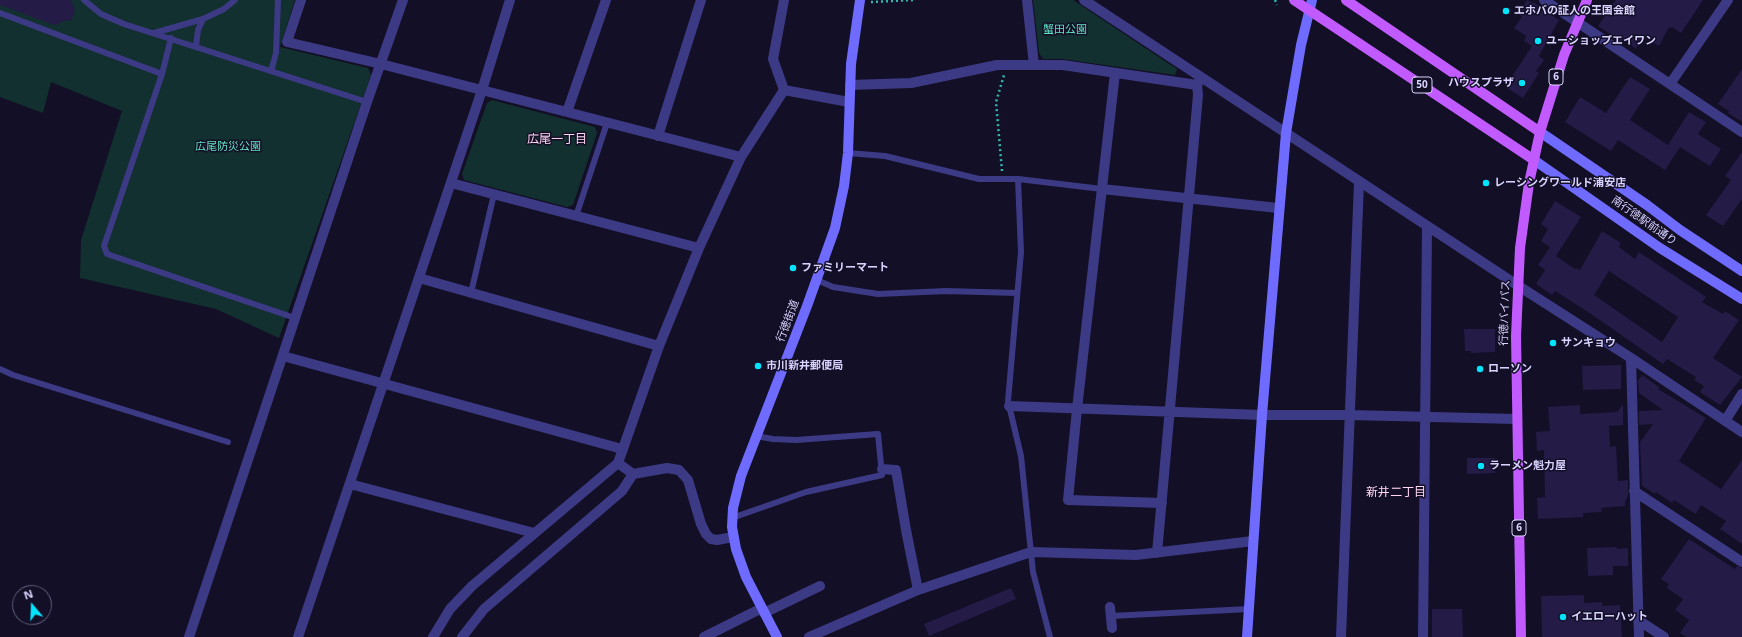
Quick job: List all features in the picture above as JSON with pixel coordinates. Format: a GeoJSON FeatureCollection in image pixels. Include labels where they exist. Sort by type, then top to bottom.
{"type":"FeatureCollection","features":[{"type":"Feature","properties":{"kind":"main road","name":"50"},"geometry":{"type":"LineString","coordinates":[[1294,0],[1534,160]]}},
{"type":"Feature","properties":{"kind":"main road","name":"50"},"geometry":{"type":"LineString","coordinates":[[1346,0],[1540,132]]}},
{"type":"Feature","properties":{"kind":"main road","name":"行徳バイパス"},"geometry":{"type":"LineString","coordinates":[[1521,637],[1516,419],[1517,285],[1520,248],[1540,132],[1554,84],[1577,22],[1587,0]]}},
{"type":"Feature","properties":{"kind":"street"},"geometry":{"type":"LineString","coordinates":[[301,0],[287,42],[381,64],[741,157]]}},
{"type":"Feature","properties":{"kind":"street"},"geometry":{"type":"LineString","coordinates":[[189,637],[367,102],[403,0]]}},
{"type":"Feature","properties":{"kind":"street"},"geometry":{"type":"LineString","coordinates":[[298,637],[482,90],[510,0]]}},
{"type":"Feature","properties":{"kind":"street"},"geometry":{"type":"LineString","coordinates":[[568,112],[606,0]]}},
{"type":"Feature","properties":{"kind":"street"},"geometry":{"type":"LineString","coordinates":[[658,136],[701,0]]}},
{"type":"Feature","properties":{"kind":"street"},"geometry":{"type":"LineString","coordinates":[[784,0],[773,59],[784,90]]}},
{"type":"Feature","properties":{"kind":"street"},"geometry":{"type":"LineString","coordinates":[[1027,0],[1034,65]]}},
{"type":"Feature","properties":{"kind":"street"},"geometry":{"type":"LineString","coordinates":[[1084,0],[1199,81],[1286,133],[1742,432]]}},
{"type":"Feature","properties":{"kind":"street"},"geometry":{"type":"LineString","coordinates":[[1247,637],[1278,208],[1286,133],[1294,82],[1312,0]]}},
{"type":"Feature","properties":{"kind":"street"},"geometry":{"type":"LineString","coordinates":[[1544,0],[1742,132]]}},
{"type":"Feature","properties":{"kind":"street"},"geometry":{"type":"LineString","coordinates":[[1670,84],[1728,0]]}},
{"type":"Feature","properties":{"kind":"street","name":"行徳街道"},"geometry":{"type":"LineString","coordinates":[[777,637],[746,577],[733,537],[732,518],[735,496],[741,476],[817,280],[837,220],[844,186],[848,153],[850,64],[860,1]]}},
{"type":"Feature","properties":{"kind":"street"},"geometry":{"type":"LineString","coordinates":[[850,85],[911,83],[997,65],[1063,65],[1115,73],[1199,81]]}},
{"type":"Feature","properties":{"kind":"street"},"geometry":{"type":"LineString","coordinates":[[1115,73],[1068,500],[1162,503]]}},
{"type":"Feature","properties":{"kind":"street"},"geometry":{"type":"LineString","coordinates":[[1157,553],[1199,81]]}},
{"type":"Feature","properties":{"kind":"street"},"geometry":{"type":"LineString","coordinates":[[784,90],[849,102]]}},
{"type":"Feature","properties":{"kind":"street"},"geometry":{"type":"LineString","coordinates":[[433,637],[450,610],[472,586],[618,462],[659,346],[699,248],[741,157],[784,90]]}},
{"type":"Feature","properties":{"kind":"street","name":"南行徳駅前通り"},"geometry":{"type":"LineString","coordinates":[[1540,132],[1647,204],[1680,230],[1742,271]]}},
{"type":"Feature","properties":{"kind":"street","name":"南行徳駅前通り"},"geometry":{"type":"LineString","coordinates":[[1534,160],[1660,248],[1742,299]]}},
{"type":"Feature","properties":{"kind":"street"},"geometry":{"type":"LineString","coordinates":[[1341,637],[1359,182]]}},
{"type":"Feature","properties":{"kind":"street"},"geometry":{"type":"LineString","coordinates":[[451,183],[699,248]]}},
{"type":"Feature","properties":{"kind":"street"},"geometry":{"type":"LineString","coordinates":[[1102,188],[1278,208]]}},
{"type":"Feature","properties":{"kind":"street"},"geometry":{"type":"LineString","coordinates":[[1423,637],[1427,226]]}},
{"type":"Feature","properties":{"kind":"street"},"geometry":{"type":"LineString","coordinates":[[419,278],[659,346]]}},
{"type":"Feature","properties":{"kind":"street"},"geometry":{"type":"LineString","coordinates":[[283,356],[622,448]]}},
{"type":"Feature","properties":{"kind":"street"},"geometry":{"type":"LineString","coordinates":[[1631,358],[1639,637]]}},
{"type":"Feature","properties":{"kind":"street"},"geometry":{"type":"LineString","coordinates":[[1725,421],[1742,394]]}},
{"type":"Feature","properties":{"kind":"street"},"geometry":{"type":"LineString","coordinates":[[1009,406],[1262,414],[1516,419]]}},
{"type":"Feature","properties":{"kind":"street"},"geometry":{"type":"LineString","coordinates":[[618,462],[633,474]]}},
{"type":"Feature","properties":{"kind":"street"},"geometry":{"type":"LineString","coordinates":[[463,636],[484,609],[622,491],[633,474],[667,468],[679,470],[688,480],[701,524],[706,534],[711,539],[716,540],[733,537]]}},
{"type":"Feature","properties":{"kind":"street"},"geometry":{"type":"LineString","coordinates":[[882,469],[896,470],[918,590]]}},
{"type":"Feature","properties":{"kind":"street"},"geometry":{"type":"LineString","coordinates":[[350,484],[534,533]]}},
{"type":"Feature","properties":{"kind":"street"},"geometry":{"type":"LineString","coordinates":[[1634,491],[1742,562]]}},
{"type":"Feature","properties":{"kind":"street"},"geometry":{"type":"LineString","coordinates":[[810,637],[918,590],[1031,552],[1136,555],[1253,541]]}},
{"type":"Feature","properties":{"kind":"street"},"geometry":{"type":"LineString","coordinates":[[704,637],[820,586]]}},
{"type":"Feature","properties":{"kind":"street"},"geometry":{"type":"LineString","coordinates":[[1110,611],[1112,628]]}},
{"type":"Feature","properties":{"kind":"street"},"geometry":{"type":"LineString","coordinates":[[1638,620],[1664,637]]}},
{"type":"Feature","properties":{"kind":"lane"},"geometry":{"type":"LineString","coordinates":[[84,0],[101,14],[124,24],[367,102]]}},
{"type":"Feature","properties":{"kind":"lane"},"geometry":{"type":"LineString","coordinates":[[154,33],[203,19],[224,9],[235,0]]}},
{"type":"Feature","properties":{"kind":"lane"},"geometry":{"type":"LineString","coordinates":[[271,71],[276,53],[278,0]]}},
{"type":"Feature","properties":{"kind":"lane"},"geometry":{"type":"LineString","coordinates":[[0,13],[162,74]]}},
{"type":"Feature","properties":{"kind":"lane"},"geometry":{"type":"LineString","coordinates":[[196,46],[198,30],[203,19]]}},
{"type":"Feature","properties":{"kind":"lane"},"geometry":{"type":"LineString","coordinates":[[171,38],[162,74],[104,246],[107,254],[295,318]]}},
{"type":"Feature","properties":{"kind":"lane"},"geometry":{"type":"LineString","coordinates":[[576,216],[607,122]]}},
{"type":"Feature","properties":{"kind":"lane"},"geometry":{"type":"LineString","coordinates":[[848,153],[885,156],[978,179],[1018,179],[1102,188]]}},
{"type":"Feature","properties":{"kind":"lane"},"geometry":{"type":"LineString","coordinates":[[1018,179],[1021,252],[1008,400],[1021,456],[1033,572],[1050,637]]}},
{"type":"Feature","properties":{"kind":"lane"},"geometry":{"type":"LineString","coordinates":[[471,293],[494,194]]}},
{"type":"Feature","properties":{"kind":"lane"},"geometry":{"type":"LineString","coordinates":[[817,280],[834,287],[878,294],[946,291],[1017,293]]}},
{"type":"Feature","properties":{"kind":"lane"},"geometry":{"type":"LineString","coordinates":[[0,369],[13,375],[228,442]]}},
{"type":"Feature","properties":{"kind":"lane"},"geometry":{"type":"LineString","coordinates":[[732,518],[806,492],[882,475],[878,434],[796,440],[773,439],[756,436]]}},
{"type":"Feature","properties":{"kind":"lane"},"geometry":{"type":"LineString","coordinates":[[1110,611],[1249,609]]}},
{"type":"Feature","properties":{"kind":"path"},"geometry":{"type":"LineString","coordinates":[[860,1],[914,0]]}},
{"type":"Feature","properties":{"kind":"path"},"geometry":{"type":"LineString","coordinates":[[1276,0],[1277,5]]}},
{"type":"Feature","properties":{"kind":"path"},"geometry":{"type":"LineString","coordinates":[[1002,179],[996,102],[1006,65]]}},
{"type":"Feature","properties":{"kind":"green space","name":"広尾防災公園"},"geometry":{"type":"Polygon","coordinates":[[[0,0],[295,0],[280,47],[368,68],[371,75],[279,338],[216,309],[80,278],[81,240],[122,111],[51,82],[43,113],[0,97],[0,0]]]}},
{"type":"Feature","properties":{"kind":"green space","name":"蟹田公園"},"geometry":{"type":"Polygon","coordinates":[[[1033,0],[1073,0],[1177,69],[1175,75],[1063,59],[1043,59],[1039,53],[1033,0]]]}},
{"type":"Feature","properties":{"kind":"green space"},"geometry":{"type":"Polygon","coordinates":[[[492,100],[595,127],[597,133],[573,205],[567,207],[464,180],[462,174],[487,103],[492,100]]]}},
{"type":"Feature","properties":{"kind":"building"},"geometry":{"type":"Polygon","coordinates":[[[0,0],[71,0],[75,10],[71,21],[67,20],[54,25],[0,5],[0,0]]]}},
{"type":"Feature","properties":{"kind":"building"},"geometry":{"type":"Polygon","coordinates":[[[1527,0],[1532,3],[1533,2],[1559,20],[1539,56],[1544,60],[1536,71],[1539,73],[1523,98],[1505,87],[1532,46],[1524,41],[1526,36],[1514,28],[1522,17],[1518,14],[1527,0]]]}},
{"type":"Feature","properties":{"kind":"building"},"geometry":{"type":"Polygon","coordinates":[[[1616,0],[1703,0],[1681,33],[1672,27],[1669,27],[1659,46],[1643,37],[1636,49],[1625,41],[1623,43],[1598,26],[1616,0]]]}},
{"type":"Feature","properties":{"kind":"building"},"geometry":{"type":"Polygon","coordinates":[[[1742,69],[1742,122],[1718,104],[1742,69]]]}},
{"type":"Feature","properties":{"kind":"building"},"geometry":{"type":"Polygon","coordinates":[[[1630,77],[1650,89],[1630,120],[1668,145],[1689,112],[1706,122],[1698,134],[1721,149],[1710,166],[1680,147],[1665,170],[1618,140],[1611,151],[1565,122],[1580,97],[1606,113],[1630,77]]]}},
{"type":"Feature","properties":{"kind":"building"},"geometry":{"type":"Polygon","coordinates":[[[1742,152],[1742,199],[1723,226],[1706,215],[1731,180],[1725,176],[1742,152]]]}},
{"type":"Feature","properties":{"kind":"building"},"geometry":{"type":"Polygon","coordinates":[[[1555,201],[1581,217],[1556,256],[1575,269],[1580,270],[1602,231],[1621,243],[1619,247],[1635,259],[1639,252],[1706,297],[1702,302],[1723,314],[1725,311],[1739,320],[1713,358],[1742,377],[1720,405],[1700,392],[1704,386],[1694,380],[1696,377],[1667,359],[1663,364],[1555,291],[1552,295],[1536,284],[1545,270],[1538,265],[1550,247],[1541,241],[1548,229],[1541,224],[1555,201]],[[1609,271],[1594,295],[1662,342],[1678,317],[1609,271]]]}},
{"type":"Feature","properties":{"kind":"building"},"geometry":{"type":"Polygon","coordinates":[[[1464,329],[1495,329],[1495,352],[1471,353],[1471,351],[1465,351],[1464,329]]]}},
{"type":"Feature","properties":{"kind":"building"},"geometry":{"type":"Polygon","coordinates":[[[1621,365],[1621,389],[1583,390],[1582,366],[1621,365]]]}},
{"type":"Feature","properties":{"kind":"building"},"geometry":{"type":"Polygon","coordinates":[[[1642,375],[1659,387],[1658,389],[1706,418],[1679,461],[1721,489],[1742,460],[1742,544],[1720,529],[1726,521],[1701,505],[1696,514],[1674,500],[1672,503],[1656,492],[1655,494],[1642,486],[1640,442],[1653,424],[1639,425],[1639,412],[1663,410],[1639,393],[1638,381],[1642,375]]]}},
{"type":"Feature","properties":{"kind":"building"},"geometry":{"type":"Polygon","coordinates":[[[1623,404],[1623,425],[1609,426],[1610,447],[1616,446],[1618,481],[1628,480],[1628,496],[1625,506],[1601,508],[1602,512],[1583,513],[1583,517],[1538,519],[1537,498],[1545,497],[1544,450],[1537,451],[1536,432],[1550,431],[1548,407],[1580,405],[1580,414],[1617,412],[1623,404]]]}},
{"type":"Feature","properties":{"kind":"building","name":"ラーメン魁力屋"},"geometry":{"type":"Polygon","coordinates":[[[1467,458],[1495,458],[1495,473],[1467,474],[1467,458]]]}},
{"type":"Feature","properties":{"kind":"building"},"geometry":{"type":"Polygon","coordinates":[[[1689,539],[1735,569],[1737,566],[1742,568],[1742,637],[1686,637],[1680,633],[1689,620],[1675,610],[1683,599],[1667,588],[1669,584],[1661,579],[1689,539]]]}},
{"type":"Feature","properties":{"kind":"building"},"geometry":{"type":"Polygon","coordinates":[[[1617,547],[1617,549],[1628,548],[1628,566],[1613,566],[1613,575],[1588,576],[1587,548],[1617,547]]]}},
{"type":"Feature","properties":{"kind":"building"},"geometry":{"type":"Polygon","coordinates":[[[1011,588],[1016,599],[929,636],[924,624],[1011,588]]]}},
{"type":"Feature","properties":{"kind":"building"},"geometry":{"type":"Polygon","coordinates":[[[1584,595],[1584,603],[1602,602],[1602,606],[1620,605],[1622,637],[1542,637],[1541,596],[1584,595]]]}},
{"type":"Feature","properties":{"kind":"building"},"geometry":{"type":"Polygon","coordinates":[[[1432,609],[1462,609],[1463,637],[1432,637],[1432,609]]]}},
{"type":"Feature","properties":{"kind":"place","name":"エホバの証人の王国会館"},"geometry":{"type":"Point","coordinates":[1506,11]}},
{"type":"Feature","properties":{"kind":"place","name":"ユーショップエイワン"},"geometry":{"type":"Point","coordinates":[1538,41]}},
{"type":"Feature","properties":{"kind":"place","name":"ハウスプラザ"},"geometry":{"type":"Point","coordinates":[1522,83]}},
{"type":"Feature","properties":{"kind":"place","name":"レーシングワールド浦安店"},"geometry":{"type":"Point","coordinates":[1486,183]}},
{"type":"Feature","properties":{"kind":"place","name":"ファミリーマート"},"geometry":{"type":"Point","coordinates":[793,268]}},
{"type":"Feature","properties":{"kind":"place","name":"サンキョウ"},"geometry":{"type":"Point","coordinates":[1553,343]}},
{"type":"Feature","properties":{"kind":"place","name":"市川新井郵便局"},"geometry":{"type":"Point","coordinates":[758,366]}},
{"type":"Feature","properties":{"kind":"place","name":"ローソン"},"geometry":{"type":"Point","coordinates":[1480,369]}},
{"type":"Feature","properties":{"kind":"place","name":"ラーメン魁力屋"},"geometry":{"type":"Point","coordinates":[1481,466]}},
{"type":"Feature","properties":{"kind":"place","name":"イエローハット"},"geometry":{"type":"Point","coordinates":[1563,617]}},
{"type":"Feature","properties":{"kind":"district","name":"広尾一丁目"},"geometry":{"type":"Point","coordinates":[557,140]}},
{"type":"Feature","properties":{"kind":"district","name":"新井二丁目"},"geometry":{"type":"Point","coordinates":[1396,493]}}]}
